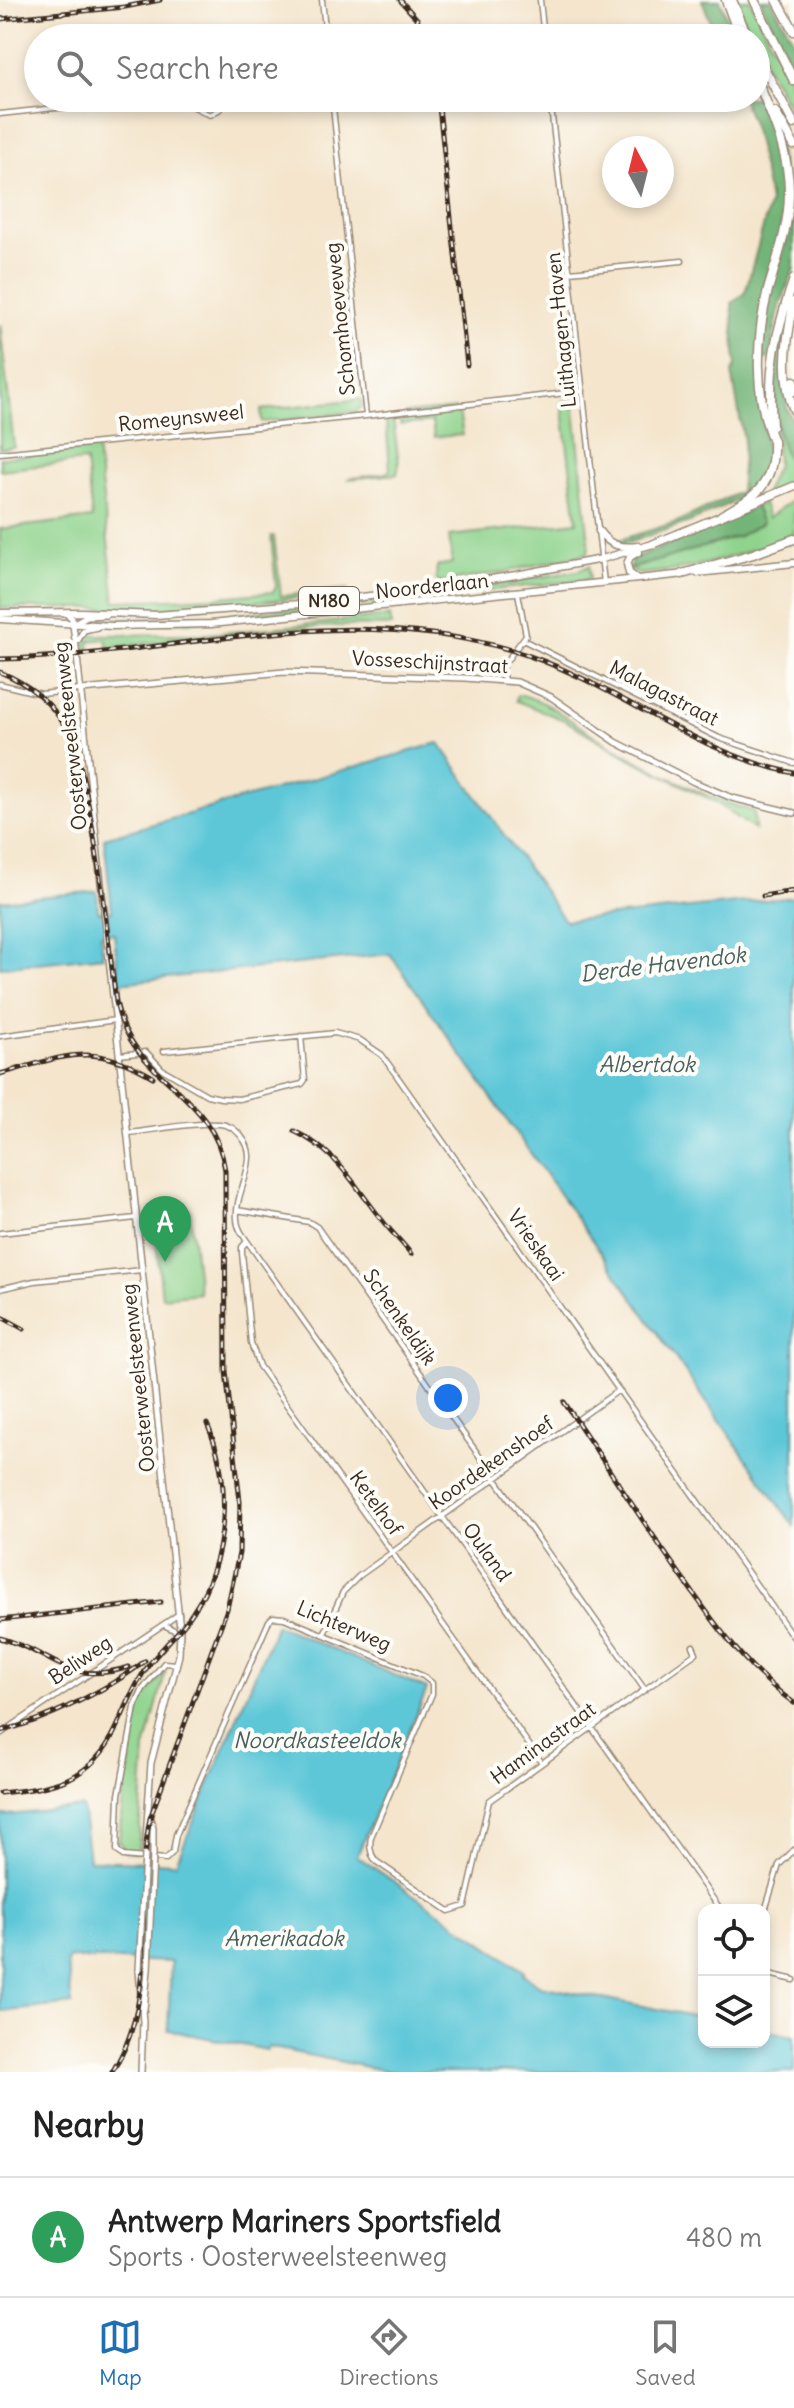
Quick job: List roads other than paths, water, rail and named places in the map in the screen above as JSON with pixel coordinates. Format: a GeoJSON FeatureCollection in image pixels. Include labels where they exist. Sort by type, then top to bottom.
{"type":"FeatureCollection","features":[{"type":"Feature","properties":{"kind":"highway"},"geometry":{"type":"LineString","coordinates":[[726,0],[735,24]]}},
{"type":"Feature","properties":{"kind":"highway"},"geometry":{"type":"LineString","coordinates":[[732,0],[742,24]]}},
{"type":"Feature","properties":{"kind":"highway"},"geometry":{"type":"LineString","coordinates":[[754,0],[766,24]]}},
{"type":"Feature","properties":{"kind":"highway"},"geometry":{"type":"LineString","coordinates":[[777,0],[794,31]]}},
{"type":"Feature","properties":{"kind":"highway"},"geometry":{"type":"LineString","coordinates":[[770,32],[794,81]]}},
{"type":"Feature","properties":{"kind":"highway"},"geometry":{"type":"LineString","coordinates":[[770,79],[794,124]]}},
{"type":"Feature","properties":{"kind":"highway"},"geometry":{"type":"LineString","coordinates":[[770,101],[794,145]]}},
{"type":"Feature","properties":{"kind":"highway"},"geometry":{"type":"LineString","coordinates":[[770,112],[782,144],[789,182],[786,223],[760,334],[760,381],[773,441]]}},
{"type":"Feature","properties":{"kind":"highway"},"geometry":{"type":"LineString","coordinates":[[722,515],[750,499],[763,485],[773,462],[770,369],[794,279]]}},
{"type":"Feature","properties":{"kind":"highway"},"geometry":{"type":"LineString","coordinates":[[794,302],[786,368],[794,410]]}},
{"type":"Feature","properties":{"kind":"highway"},"geometry":{"type":"LineString","coordinates":[[794,381],[794,391]]}},
{"type":"Feature","properties":{"kind":"highway","name":"Noorderlaan"},"geometry":{"type":"LineString","coordinates":[[653,544],[794,486]]}},
{"type":"Feature","properties":{"kind":"highway"},"geometry":{"type":"LineString","coordinates":[[682,574],[794,539]]}},
{"type":"Feature","properties":{"kind":"main road"},"geometry":{"type":"LineString","coordinates":[[599,531],[606,540],[617,546],[653,544]]}},
{"type":"Feature","properties":{"kind":"main road"},"geometry":{"type":"LineString","coordinates":[[640,579],[629,573],[627,564],[633,555],[653,544]]}},
{"type":"Feature","properties":{"kind":"main road","name":"Noorderlaan"},"geometry":{"type":"LineString","coordinates":[[74,624],[87,616],[235,610],[435,588],[602,559],[653,544]]}},
{"type":"Feature","properties":{"kind":"main road","name":"Noorderlaan"},"geometry":{"type":"LineString","coordinates":[[0,619],[112,626],[226,623],[794,563]]}},
{"type":"Feature","properties":{"kind":"main road"},"geometry":{"type":"LineString","coordinates":[[435,588],[436,601]]}},
{"type":"Feature","properties":{"kind":"main road","name":"Noorderlaan"},"geometry":{"type":"LineString","coordinates":[[0,613],[61,611],[121,615]]}},
{"type":"Feature","properties":{"kind":"main road","name":"Oosterweelsteenweg"},"geometry":{"type":"LineString","coordinates":[[61,611],[69,615],[74,624],[179,1614],[177,1664],[153,1754],[139,1970],[142,2014]]}},
{"type":"Feature","properties":{"kind":"main road"},"geometry":{"type":"LineString","coordinates":[[76,645],[84,630],[112,626]]}},
{"type":"Feature","properties":{"kind":"main road","name":"Vosseschijnstraat"},"geometry":{"type":"LineString","coordinates":[[81,690],[284,672],[518,683],[544,694],[616,742],[701,786],[732,798],[794,813]]}},
{"type":"Feature","properties":{"kind":"main road","name":"Oosterweelsteenweg"},"geometry":{"type":"LineString","coordinates":[[142,2014],[148,1970],[153,1854],[153,1828],[149,1815]]}},
{"type":"Feature","properties":{"kind":"main road"},"geometry":{"type":"LineString","coordinates":[[141,2072],[142,2014]]}},
{"type":"Feature","properties":{"kind":"street"},"geometry":{"type":"LineString","coordinates":[[322,0],[325,24]]}},
{"type":"Feature","properties":{"kind":"street"},"geometry":{"type":"LineString","coordinates":[[540,0],[543,24]]}},
{"type":"Feature","properties":{"kind":"street"},"geometry":{"type":"LineString","coordinates":[[0,114],[24,111]]}},
{"type":"Feature","properties":{"kind":"street","name":"Schomhoeveweg"},"geometry":{"type":"LineString","coordinates":[[333,112],[366,416],[583,391]]}},
{"type":"Feature","properties":{"kind":"street","name":"Luithagen-Haven"},"geometry":{"type":"LineString","coordinates":[[552,112],[604,583]]}},
{"type":"Feature","properties":{"kind":"street"},"geometry":{"type":"LineString","coordinates":[[570,272],[682,261]]}},
{"type":"Feature","properties":{"kind":"street","name":"Romeynsweel"},"geometry":{"type":"LineString","coordinates":[[0,453],[366,416]]}},
{"type":"Feature","properties":{"kind":"street"},"geometry":{"type":"LineString","coordinates":[[504,681],[502,667],[523,640],[526,629],[518,593]]}},
{"type":"Feature","properties":{"kind":"street","name":"Malagastraat"},"geometry":{"type":"LineString","coordinates":[[523,640],[719,738],[794,763]]}},
{"type":"Feature","properties":{"kind":"street"},"geometry":{"type":"LineString","coordinates":[[0,684],[41,694],[81,690]]}},
{"type":"Feature","properties":{"kind":"street"},"geometry":{"type":"LineString","coordinates":[[0,1036],[116,1020]]}},
{"type":"Feature","properties":{"kind":"street","name":"Vrieskaai"},"geometry":{"type":"LineString","coordinates":[[164,1051],[335,1033],[349,1035],[372,1046],[382,1055],[794,1638]]}},
{"type":"Feature","properties":{"kind":"street"},"geometry":{"type":"LineString","coordinates":[[119,1055],[146,1052],[162,1069],[207,1095],[239,1099],[302,1084],[305,1080],[301,1036]]}},
{"type":"Feature","properties":{"kind":"street"},"geometry":{"type":"LineString","coordinates":[[128,1133],[219,1124],[238,1132],[250,1157],[237,1210]]}},
{"type":"Feature","properties":{"kind":"street","name":"Ouland"},"geometry":{"type":"LineString","coordinates":[[237,1210],[238,1226],[247,1241],[717,1904]]}},
{"type":"Feature","properties":{"kind":"street","name":"Schenkeldijk"},"geometry":{"type":"LineString","coordinates":[[237,1210],[309,1222],[317,1227],[645,1690]]}},
{"type":"Feature","properties":{"kind":"street"},"geometry":{"type":"LineString","coordinates":[[0,1233],[136,1218]]}},
{"type":"Feature","properties":{"kind":"street","name":"Ketelhof"},"geometry":{"type":"LineString","coordinates":[[247,1241],[241,1251],[254,1356],[542,1763]]}},
{"type":"Feature","properties":{"kind":"street"},"geometry":{"type":"LineString","coordinates":[[0,1289],[34,1281],[142,1270]]}},
{"type":"Feature","properties":{"kind":"street","name":"Koordekenshoef"},"geometry":{"type":"LineString","coordinates":[[324,1634],[349,1584],[619,1390]]}},
{"type":"Feature","properties":{"kind":"street","name":"Beliweg"},"geometry":{"type":"LineString","coordinates":[[0,1734],[179,1614]]}},
{"type":"Feature","properties":{"kind":"street","name":"Lichterweg"},"geometry":{"type":"LineString","coordinates":[[177,1664],[164,1663],[143,1689],[135,1707],[119,1795],[115,1840],[117,1850],[123,1856],[169,1857],[269,1621],[278,1616],[423,1676],[432,1683],[432,1694],[371,1837],[371,1850],[377,1862],[443,1908],[454,1911],[465,1906]]}},
{"type":"Feature","properties":{"kind":"street"},"geometry":{"type":"LineString","coordinates":[[161,1624],[180,1633]]}},
{"type":"Feature","properties":{"kind":"street","name":"Haminastraat"},"geometry":{"type":"LineString","coordinates":[[465,1906],[489,1801],[696,1653],[693,1646]]}},
{"type":"Feature","properties":{"kind":"street"},"geometry":{"type":"LineString","coordinates":[[767,1904],[779,1865],[794,1850]]}},
{"type":"Feature","properties":{"kind":"street"},"geometry":{"type":"LineString","coordinates":[[770,1974],[794,1980]]}},
{"type":"Feature","properties":{"kind":"water","name":"Albertdok"},"geometry":{"type":"Polygon","coordinates":[[[439,743],[565,921],[794,897],[794,1526],[390,954],[119,983],[114,933],[101,935],[103,956],[0,967],[0,901],[97,891],[98,912],[112,911],[104,838],[439,743]]]}},
{"type":"Feature","properties":{"kind":"water","name":"Amerikadok"},"geometry":{"type":"Polygon","coordinates":[[[276,1625],[427,1689],[357,1856],[524,1971],[523,1974],[540,1986],[698,2017],[698,2048],[770,2048],[770,2031],[794,2036],[794,2072],[392,2072],[268,2047],[267,2050],[168,2030],[171,1962],[70,1958],[67,1961],[72,2004],[0,2012],[0,1816],[82,1807],[89,1860],[176,1863],[276,1625]]]}},
{"type":"Feature","properties":{"kind":"railway"},"geometry":{"type":"LineString","coordinates":[[0,19],[125,7],[160,0]]}},
{"type":"Feature","properties":{"kind":"railway"},"geometry":{"type":"LineString","coordinates":[[400,0],[420,24]]}},
{"type":"Feature","properties":{"kind":"railway"},"geometry":{"type":"LineString","coordinates":[[440,112],[467,365]]}},
{"type":"Feature","properties":{"kind":"railway"},"geometry":{"type":"LineString","coordinates":[[0,659],[65,656],[319,630],[382,630],[446,636],[511,650],[548,663],[720,749],[794,773]]}},
{"type":"Feature","properties":{"kind":"railway"},"geometry":{"type":"LineString","coordinates":[[0,672],[28,687],[45,701],[70,736],[89,808],[116,1002],[125,1029],[154,1069],[205,1121],[218,1143],[225,1170],[226,1371],[240,1502],[239,1553],[227,1609],[150,1818],[145,1850],[141,1981],[127,2043],[112,2072]]}},
{"type":"Feature","properties":{"kind":"railway"},"geometry":{"type":"LineString","coordinates":[[763,896],[794,891]]}},
{"type":"Feature","properties":{"kind":"railway"},"geometry":{"type":"LineString","coordinates":[[0,1074],[60,1058],[94,1055],[131,1066],[153,1077]]}},
{"type":"Feature","properties":{"kind":"railway"},"geometry":{"type":"LineString","coordinates":[[294,1131],[334,1159],[411,1254]]}},
{"type":"Feature","properties":{"kind":"railway"},"geometry":{"type":"LineString","coordinates":[[0,1316],[24,1329]]}},
{"type":"Feature","properties":{"kind":"railway"},"geometry":{"type":"LineString","coordinates":[[564,1402],[716,1625],[744,1658],[794,1703]]}},
{"type":"Feature","properties":{"kind":"railway"},"geometry":{"type":"LineString","coordinates":[[0,1793],[37,1788],[68,1779],[95,1761],[116,1729],[141,1676],[188,1620],[205,1591],[214,1569],[223,1520],[221,1470],[207,1424]]}},
{"type":"Feature","properties":{"kind":"railway"},"geometry":{"type":"LineString","coordinates":[[0,1620],[161,1602]]}},
{"type":"Feature","properties":{"kind":"railway"},"geometry":{"type":"LineString","coordinates":[[0,1638],[74,1670],[90,1673],[129,1667]]}},
{"type":"Feature","properties":{"kind":"railway"},"geometry":{"type":"LineString","coordinates":[[0,1731],[76,1703],[145,1661]]}},
{"type":"Feature","properties":{"kind":"place","name":"Antwerp Mariners Sportsfield"},"geometry":{"type":"Point","coordinates":[165,1262]}},
{"type":"Feature","properties":{"kind":"water label","name":"Derde Havendok"},"geometry":{"type":"Point","coordinates":[663,964]}},
{"type":"Feature","properties":{"kind":"water label","name":"Noordkasteeldok"},"geometry":{"type":"Point","coordinates":[317,1740]}}]}
